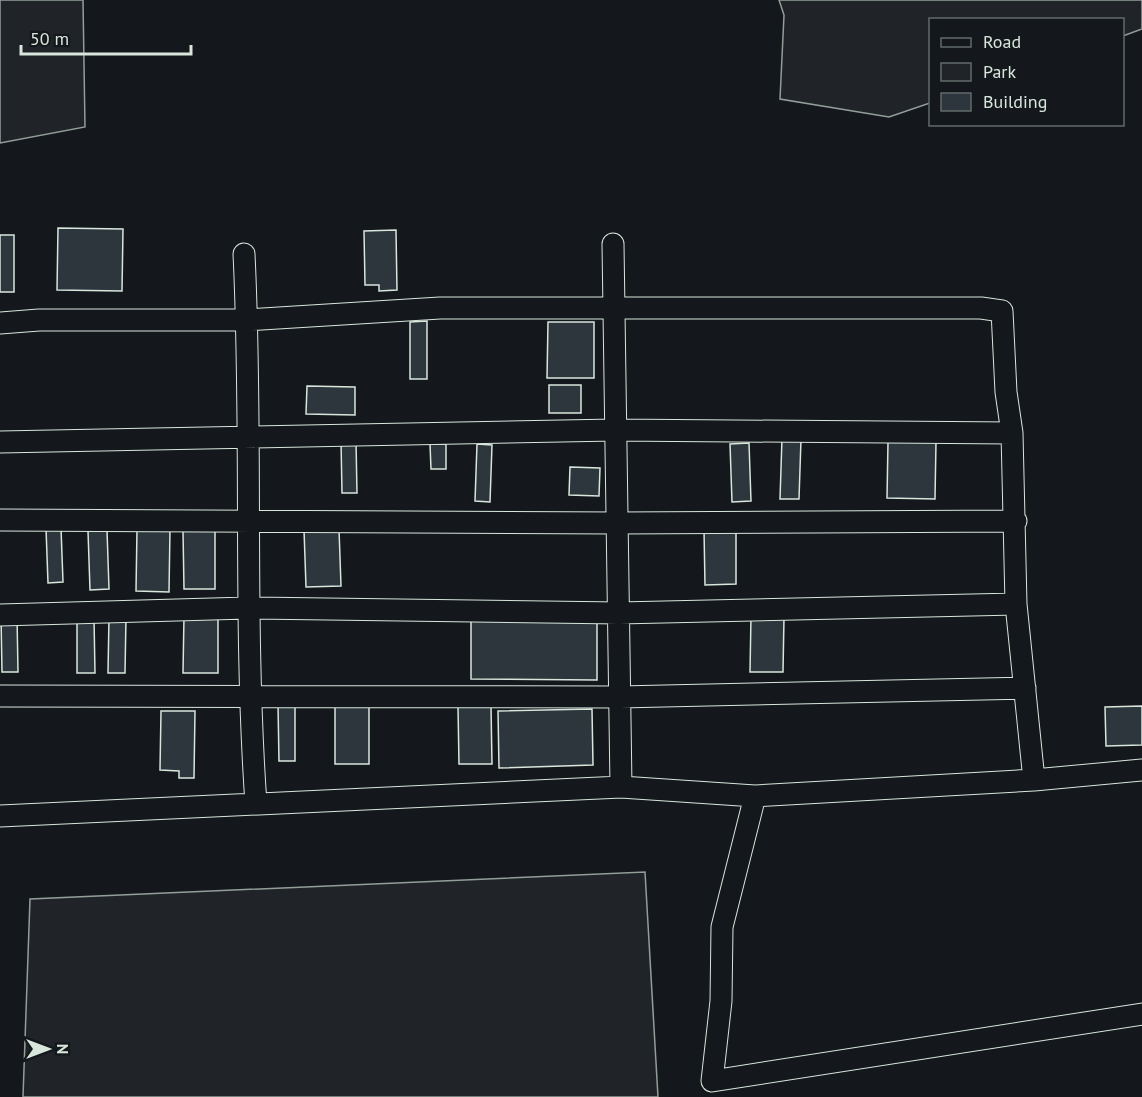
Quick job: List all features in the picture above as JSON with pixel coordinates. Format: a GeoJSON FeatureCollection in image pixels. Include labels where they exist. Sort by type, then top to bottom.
{"type":"FeatureCollection","features":[{"type":"Feature","properties":{"kind":"street"},"geometry":{"type":"LineString","coordinates":[[614,244],[621,787]]}},
{"type":"Feature","properties":{"kind":"street"},"geometry":{"type":"LineString","coordinates":[[244,254],[247,320],[248,698],[256,804]]}},
{"type":"Feature","properties":{"kind":"street"},"geometry":{"type":"LineString","coordinates":[[0,323],[39,320],[247,320],[440,308],[614,306],[981,308],[1002,311],[1006,392],[1012,433],[1016,521],[1016,604],[1034,780]]}},
{"type":"Feature","properties":{"kind":"street"},"geometry":{"type":"LineString","coordinates":[[0,442],[615,430],[1012,433]]}},
{"type":"Feature","properties":{"kind":"street"},"geometry":{"type":"LineString","coordinates":[[0,520],[618,523],[1016,521]]}},
{"type":"Feature","properties":{"kind":"street"},"geometry":{"type":"LineString","coordinates":[[0,615],[247,608],[619,613],[1016,604]]}},
{"type":"Feature","properties":{"kind":"street"},"geometry":{"type":"LineString","coordinates":[[0,696],[620,697],[1024,688]]}},
{"type":"Feature","properties":{"kind":"street"},"geometry":{"type":"LineString","coordinates":[[0,816],[621,787],[755,796],[1034,780],[1142,770]]}},
{"type":"Feature","properties":{"kind":"street"},"geometry":{"type":"LineString","coordinates":[[755,796],[722,927],[721,1001],[712,1081],[1142,1014]]}},
{"type":"Feature","properties":{"kind":"green space"},"geometry":{"type":"Polygon","coordinates":[[[0,0],[83,0],[85,127],[0,143],[0,0]]]}},
{"type":"Feature","properties":{"kind":"green space"},"geometry":{"type":"Polygon","coordinates":[[[779,0],[1142,0],[1142,29],[1124,36],[1124,18],[929,18],[929,103],[889,117],[780,99],[784,15],[779,0]]]}},
{"type":"Feature","properties":{"kind":"green space"},"geometry":{"type":"Polygon","coordinates":[[[645,872],[658,1097],[23,1097],[30,899],[645,872]]]}},
{"type":"Feature","properties":{"kind":"building"},"geometry":{"type":"Polygon","coordinates":[[[58,228],[123,229],[122,291],[57,290],[58,228]]]}},
{"type":"Feature","properties":{"kind":"building"},"geometry":{"type":"Polygon","coordinates":[[[396,230],[397,290],[379,291],[379,285],[365,285],[364,231],[396,230]]]}},
{"type":"Feature","properties":{"kind":"building"},"geometry":{"type":"Polygon","coordinates":[[[0,235],[14,235],[14,292],[0,292],[0,235]]]}},
{"type":"Feature","properties":{"kind":"building"},"geometry":{"type":"Polygon","coordinates":[[[427,321],[427,379],[410,379],[410,322],[427,321]]]}},
{"type":"Feature","properties":{"kind":"building"},"geometry":{"type":"Polygon","coordinates":[[[548,322],[594,322],[594,378],[547,378],[548,322]]]}},
{"type":"Feature","properties":{"kind":"building"},"geometry":{"type":"Polygon","coordinates":[[[549,385],[581,385],[581,413],[549,413],[549,385]]]}},
{"type":"Feature","properties":{"kind":"building"},"geometry":{"type":"Polygon","coordinates":[[[307,386],[355,387],[355,415],[306,414],[307,386]]]}},
{"type":"Feature","properties":{"kind":"building"},"geometry":{"type":"Polygon","coordinates":[[[782,438],[801,439],[799,499],[780,499],[782,438]]]}},
{"type":"Feature","properties":{"kind":"building"},"geometry":{"type":"Polygon","coordinates":[[[341,441],[356,441],[357,493],[342,493],[341,441]]]}},
{"type":"Feature","properties":{"kind":"building"},"geometry":{"type":"Polygon","coordinates":[[[888,442],[936,442],[935,499],[887,498],[888,442]]]}},
{"type":"Feature","properties":{"kind":"building"},"geometry":{"type":"Polygon","coordinates":[[[749,443],[751,501],[732,502],[730,444],[749,443]]]}},
{"type":"Feature","properties":{"kind":"building"},"geometry":{"type":"Polygon","coordinates":[[[430,444],[446,444],[446,469],[431,469],[430,444]]]}},
{"type":"Feature","properties":{"kind":"building"},"geometry":{"type":"Polygon","coordinates":[[[477,444],[492,445],[490,502],[475,501],[477,444]]]}},
{"type":"Feature","properties":{"kind":"building"},"geometry":{"type":"Polygon","coordinates":[[[570,467],[600,468],[599,496],[569,495],[570,467]]]}},
{"type":"Feature","properties":{"kind":"building"},"geometry":{"type":"Polygon","coordinates":[[[46,528],[61,528],[63,582],[48,583],[46,528]]]}},
{"type":"Feature","properties":{"kind":"building"},"geometry":{"type":"Polygon","coordinates":[[[137,529],[170,529],[169,592],[136,591],[137,529]]]}},
{"type":"Feature","properties":{"kind":"building"},"geometry":{"type":"Polygon","coordinates":[[[339,529],[341,586],[306,587],[304,530],[339,529]]]}},
{"type":"Feature","properties":{"kind":"building"},"geometry":{"type":"Polygon","coordinates":[[[736,529],[736,584],[705,585],[704,530],[736,529]]]}},
{"type":"Feature","properties":{"kind":"building"},"geometry":{"type":"Polygon","coordinates":[[[107,530],[109,589],[90,590],[88,531],[107,530]]]}},
{"type":"Feature","properties":{"kind":"building"},"geometry":{"type":"Polygon","coordinates":[[[183,531],[215,531],[215,589],[184,589],[183,531]]]}},
{"type":"Feature","properties":{"kind":"building"},"geometry":{"type":"Polygon","coordinates":[[[17,616],[18,672],[2,672],[1,617],[17,616]]]}},
{"type":"Feature","properties":{"kind":"building"},"geometry":{"type":"Polygon","coordinates":[[[184,616],[218,616],[218,673],[183,673],[184,616]]]}},
{"type":"Feature","properties":{"kind":"building"},"geometry":{"type":"Polygon","coordinates":[[[751,616],[784,617],[783,672],[750,672],[751,616]]]}},
{"type":"Feature","properties":{"kind":"building"},"geometry":{"type":"Polygon","coordinates":[[[109,617],[126,618],[125,673],[108,673],[109,617]]]}},
{"type":"Feature","properties":{"kind":"building"},"geometry":{"type":"Polygon","coordinates":[[[77,618],[94,618],[95,673],[77,673],[77,618]]]}},
{"type":"Feature","properties":{"kind":"building"},"geometry":{"type":"Polygon","coordinates":[[[471,621],[597,621],[597,680],[471,679],[471,621]]]}},
{"type":"Feature","properties":{"kind":"building"},"geometry":{"type":"Polygon","coordinates":[[[278,705],[295,705],[295,761],[279,761],[278,705]]]}},
{"type":"Feature","properties":{"kind":"building"},"geometry":{"type":"Polygon","coordinates":[[[335,706],[369,706],[369,764],[335,764],[335,706]]]}},
{"type":"Feature","properties":{"kind":"building"},"geometry":{"type":"Polygon","coordinates":[[[491,706],[492,764],[459,764],[458,707],[491,706]]]}},
{"type":"Feature","properties":{"kind":"building"},"geometry":{"type":"Polygon","coordinates":[[[1142,706],[1142,745],[1106,746],[1105,707],[1142,706]]]}},
{"type":"Feature","properties":{"kind":"building"},"geometry":{"type":"Polygon","coordinates":[[[592,709],[593,765],[499,768],[498,711],[592,709]]]}},
{"type":"Feature","properties":{"kind":"building"},"geometry":{"type":"Polygon","coordinates":[[[161,711],[195,711],[194,778],[179,778],[179,771],[160,770],[161,711]]]}}]}
